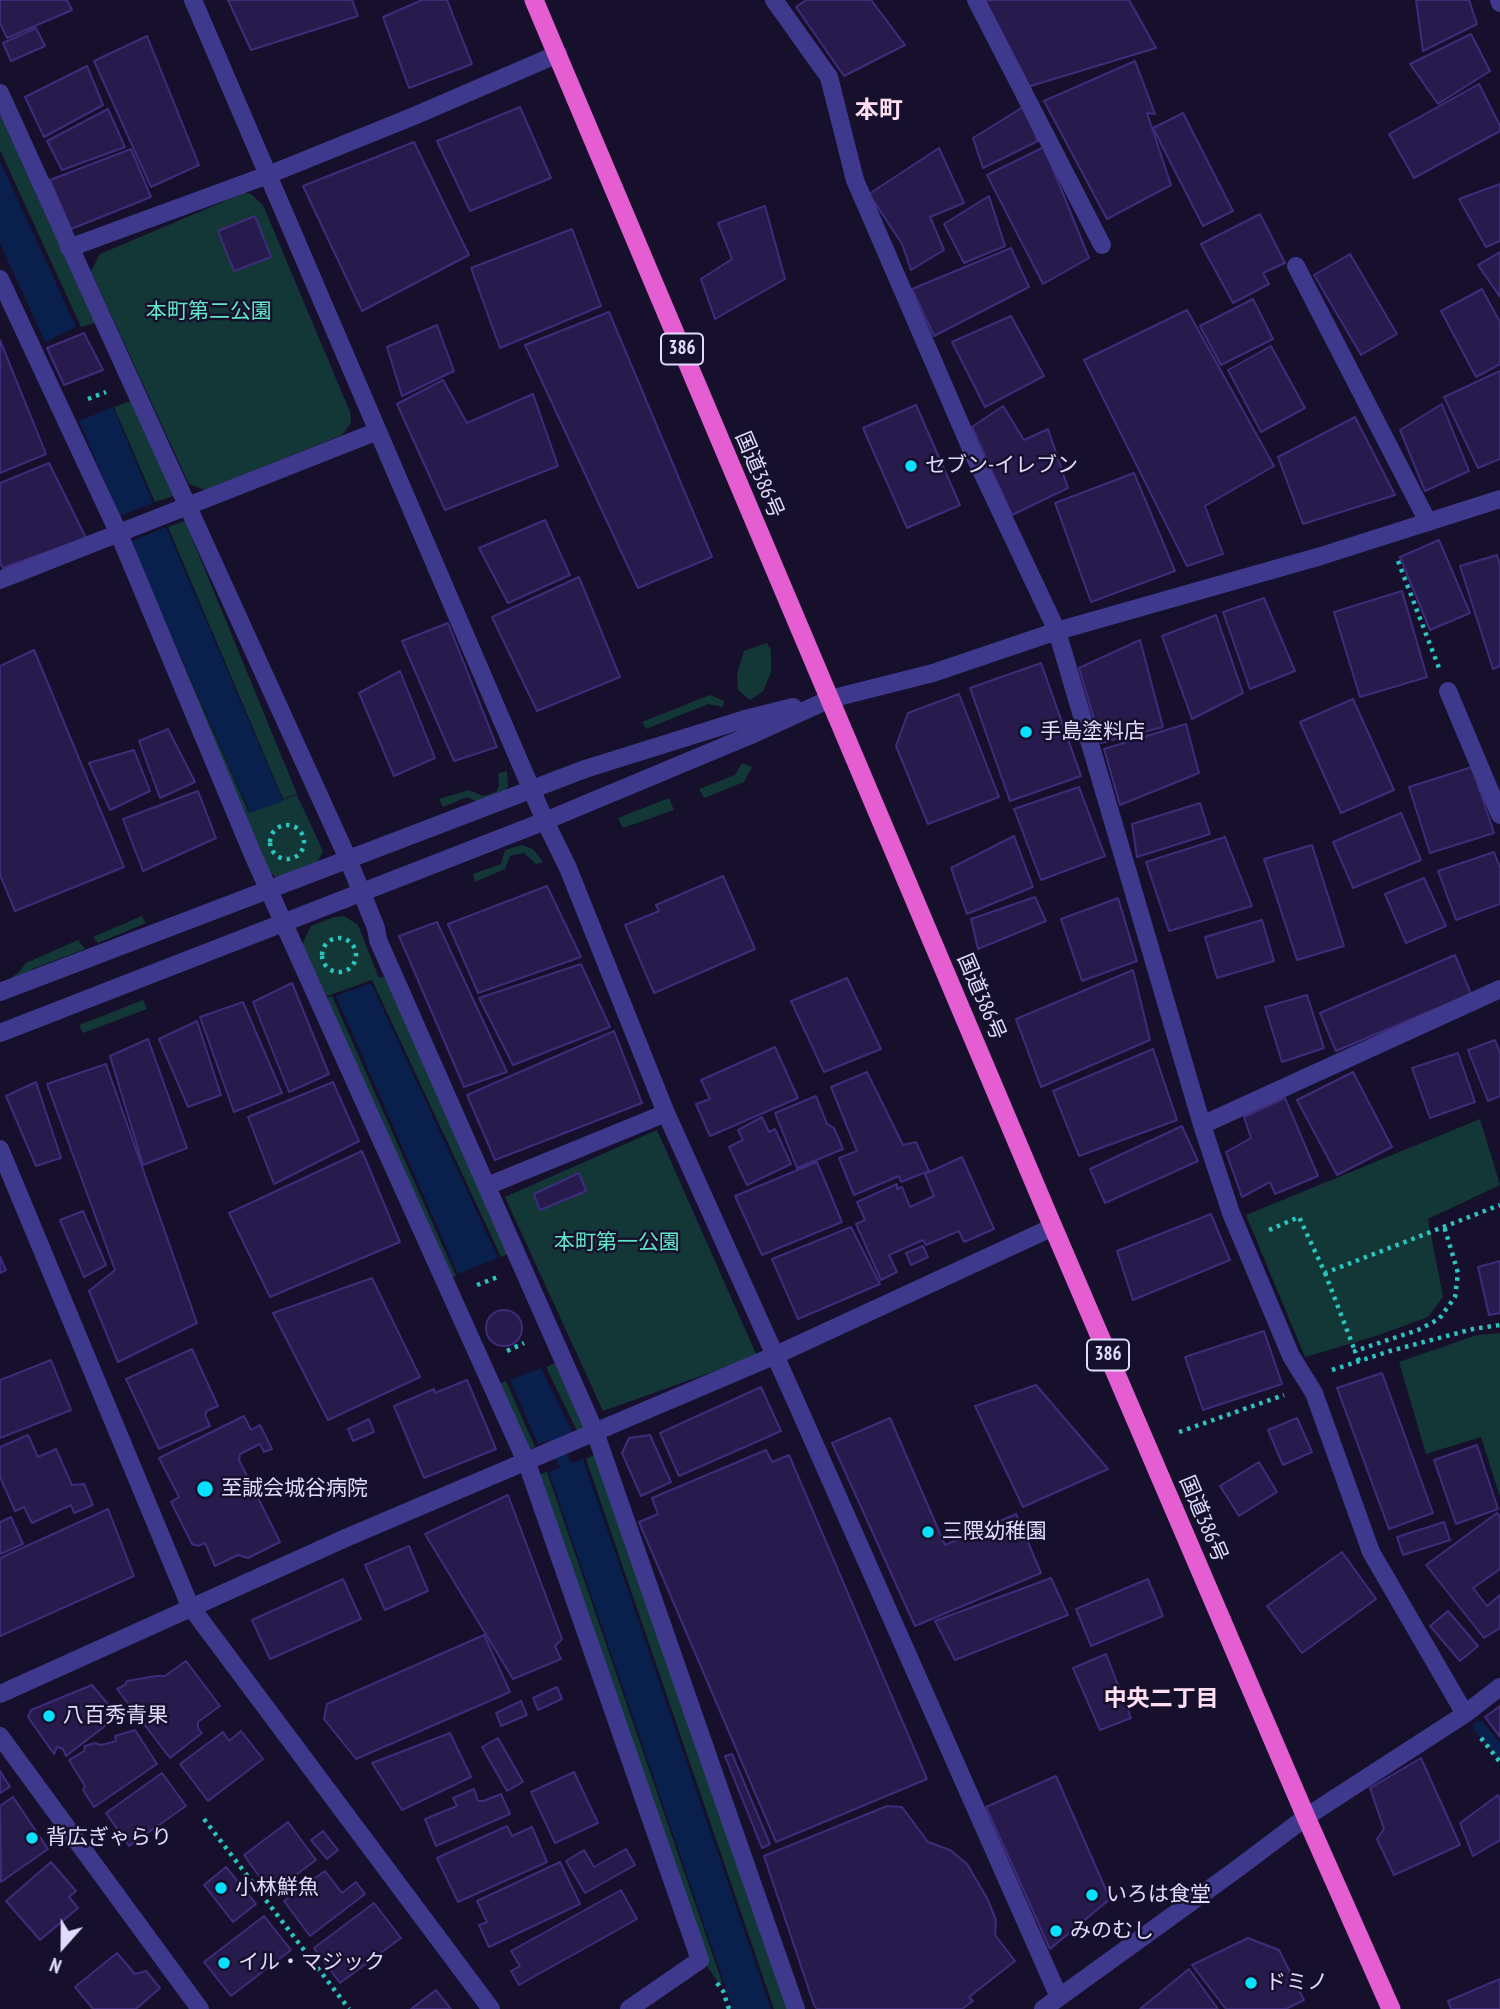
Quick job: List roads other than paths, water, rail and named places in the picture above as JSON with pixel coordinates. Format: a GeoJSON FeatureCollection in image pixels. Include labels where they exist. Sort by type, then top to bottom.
{"type":"FeatureCollection","features":[{"type":"Feature","properties":{"kind":"highway","name":"国道386号"},"geometry":{"type":"LineString","coordinates":[[534,0],[1053,1227],[1391,2009]]}},
{"type":"Feature","properties":{"kind":"street"},"geometry":{"type":"LineString","coordinates":[[193,0],[545,821],[568,868],[666,1113],[776,1355],[1059,1997]]}},
{"type":"Feature","properties":{"kind":"street"},"geometry":{"type":"LineString","coordinates":[[774,0],[829,77],[855,180],[972,451],[1057,631],[1202,1125],[1243,1241],[1291,1356],[1307,1382],[1371,1552],[1465,1714]]}},
{"type":"Feature","properties":{"kind":"street"},"geometry":{"type":"LineString","coordinates":[[976,0],[1102,245]]}},
{"type":"Feature","properties":{"kind":"street"},"geometry":{"type":"LineString","coordinates":[[69,248],[268,175],[558,54]]}},
{"type":"Feature","properties":{"kind":"street"},"geometry":{"type":"LineString","coordinates":[[0,93],[348,859],[376,928],[378,940],[595,1432],[796,2009]]}},
{"type":"Feature","properties":{"kind":"street"},"geometry":{"type":"LineString","coordinates":[[1296,266],[1428,522]]}},
{"type":"Feature","properties":{"kind":"street"},"geometry":{"type":"LineString","coordinates":[[0,279],[119,534],[268,889],[526,1460],[700,1960],[629,2009]]}},
{"type":"Feature","properties":{"kind":"street"},"geometry":{"type":"LineString","coordinates":[[0,580],[378,431]]}},
{"type":"Feature","properties":{"kind":"street"},"geometry":{"type":"LineString","coordinates":[[0,992],[585,769],[745,719],[933,673],[1057,631],[1500,499]]}},
{"type":"Feature","properties":{"kind":"street"},"geometry":{"type":"LineString","coordinates":[[1448,691],[1500,815]]}},
{"type":"Feature","properties":{"kind":"street"},"geometry":{"type":"LineString","coordinates":[[0,1032],[545,821],[830,699]]}},
{"type":"Feature","properties":{"kind":"street"},"geometry":{"type":"LineString","coordinates":[[1202,1125],[1500,989]]}},
{"type":"Feature","properties":{"kind":"street"},"geometry":{"type":"LineString","coordinates":[[487,1186],[666,1113]]}},
{"type":"Feature","properties":{"kind":"street"},"geometry":{"type":"LineString","coordinates":[[0,1149],[190,1606],[491,2009]]}},
{"type":"Feature","properties":{"kind":"street"},"geometry":{"type":"LineString","coordinates":[[0,1694],[190,1606],[776,1355],[1053,1227]]}},
{"type":"Feature","properties":{"kind":"street"},"geometry":{"type":"LineString","coordinates":[[1043,2009],[1306,1817],[1465,1714],[1500,1687]]}},
{"type":"Feature","properties":{"kind":"street"},"geometry":{"type":"LineString","coordinates":[[0,1736],[200,2009]]}},
{"type":"Feature","properties":{"kind":"water"},"geometry":{"type":"Polygon","coordinates":[[[0,161],[76,327],[45,342],[0,243],[0,161]]]}},
{"type":"Feature","properties":{"kind":"water"},"geometry":{"type":"Polygon","coordinates":[[[113,407],[153,503],[120,516],[79,421],[113,407]]]}},
{"type":"Feature","properties":{"kind":"water"},"geometry":{"type":"Polygon","coordinates":[[[166,527],[283,801],[250,813],[130,542],[166,527]]]}},
{"type":"Feature","properties":{"kind":"water"},"geometry":{"type":"Polygon","coordinates":[[[371,983],[498,1258],[458,1274],[336,996],[371,983]]]}},
{"type":"Feature","properties":{"kind":"water"},"geometry":{"type":"Polygon","coordinates":[[[541,1368],[573,1433],[538,1444],[510,1380],[541,1368]]]}},
{"type":"Feature","properties":{"kind":"water"},"geometry":{"type":"Polygon","coordinates":[[[583,1459],[771,2009],[733,2009],[549,1472],[583,1459]]]}},
{"type":"Feature","properties":{"kind":"waterway"},"geometry":{"type":"LineString","coordinates":[[555,1442],[572,1480]]}},
{"type":"Feature","properties":{"kind":"waterway"},"geometry":{"type":"LineString","coordinates":[[1479,1727],[1500,1752]]}},
{"type":"Feature","properties":{"kind":"place","name":"セブン-イレブン"},"geometry":{"type":"Point","coordinates":[911,466]}},
{"type":"Feature","properties":{"kind":"place","name":"手島塗料店"},"geometry":{"type":"Point","coordinates":[1026,732]}},
{"type":"Feature","properties":{"kind":"place","name":"至誠会城谷病院"},"geometry":{"type":"Point","coordinates":[205,1489]}},
{"type":"Feature","properties":{"kind":"place","name":"三隈幼稚園"},"geometry":{"type":"Point","coordinates":[928,1532]}},
{"type":"Feature","properties":{"kind":"place","name":"八百秀青果"},"geometry":{"type":"Point","coordinates":[49,1716]}},
{"type":"Feature","properties":{"kind":"place","name":"背広ぎゃらり"},"geometry":{"type":"Point","coordinates":[32,1838]}},
{"type":"Feature","properties":{"kind":"place","name":"小林鮮魚"},"geometry":{"type":"Point","coordinates":[221,1888]}},
{"type":"Feature","properties":{"kind":"place","name":"いろは食堂"},"geometry":{"type":"Point","coordinates":[1092,1895]}},
{"type":"Feature","properties":{"kind":"place","name":"みのむし"},"geometry":{"type":"Point","coordinates":[1056,1931]}},
{"type":"Feature","properties":{"kind":"place","name":"イル・マジック"},"geometry":{"type":"Point","coordinates":[224,1963]}},
{"type":"Feature","properties":{"kind":"place","name":"ドミノ"},"geometry":{"type":"Point","coordinates":[1251,1983]}},
{"type":"Feature","properties":{"kind":"district","name":"本町"},"geometry":{"type":"Point","coordinates":[879,111]}},
{"type":"Feature","properties":{"kind":"district","name":"中央二丁目"},"geometry":{"type":"Point","coordinates":[1161,1699]}},
{"type":"Feature","properties":{"kind":"park label","name":"本町第二公園"},"geometry":{"type":"Point","coordinates":[209,312]}},
{"type":"Feature","properties":{"kind":"park label","name":"本町第一公園"},"geometry":{"type":"Point","coordinates":[617,1243]}}]}
